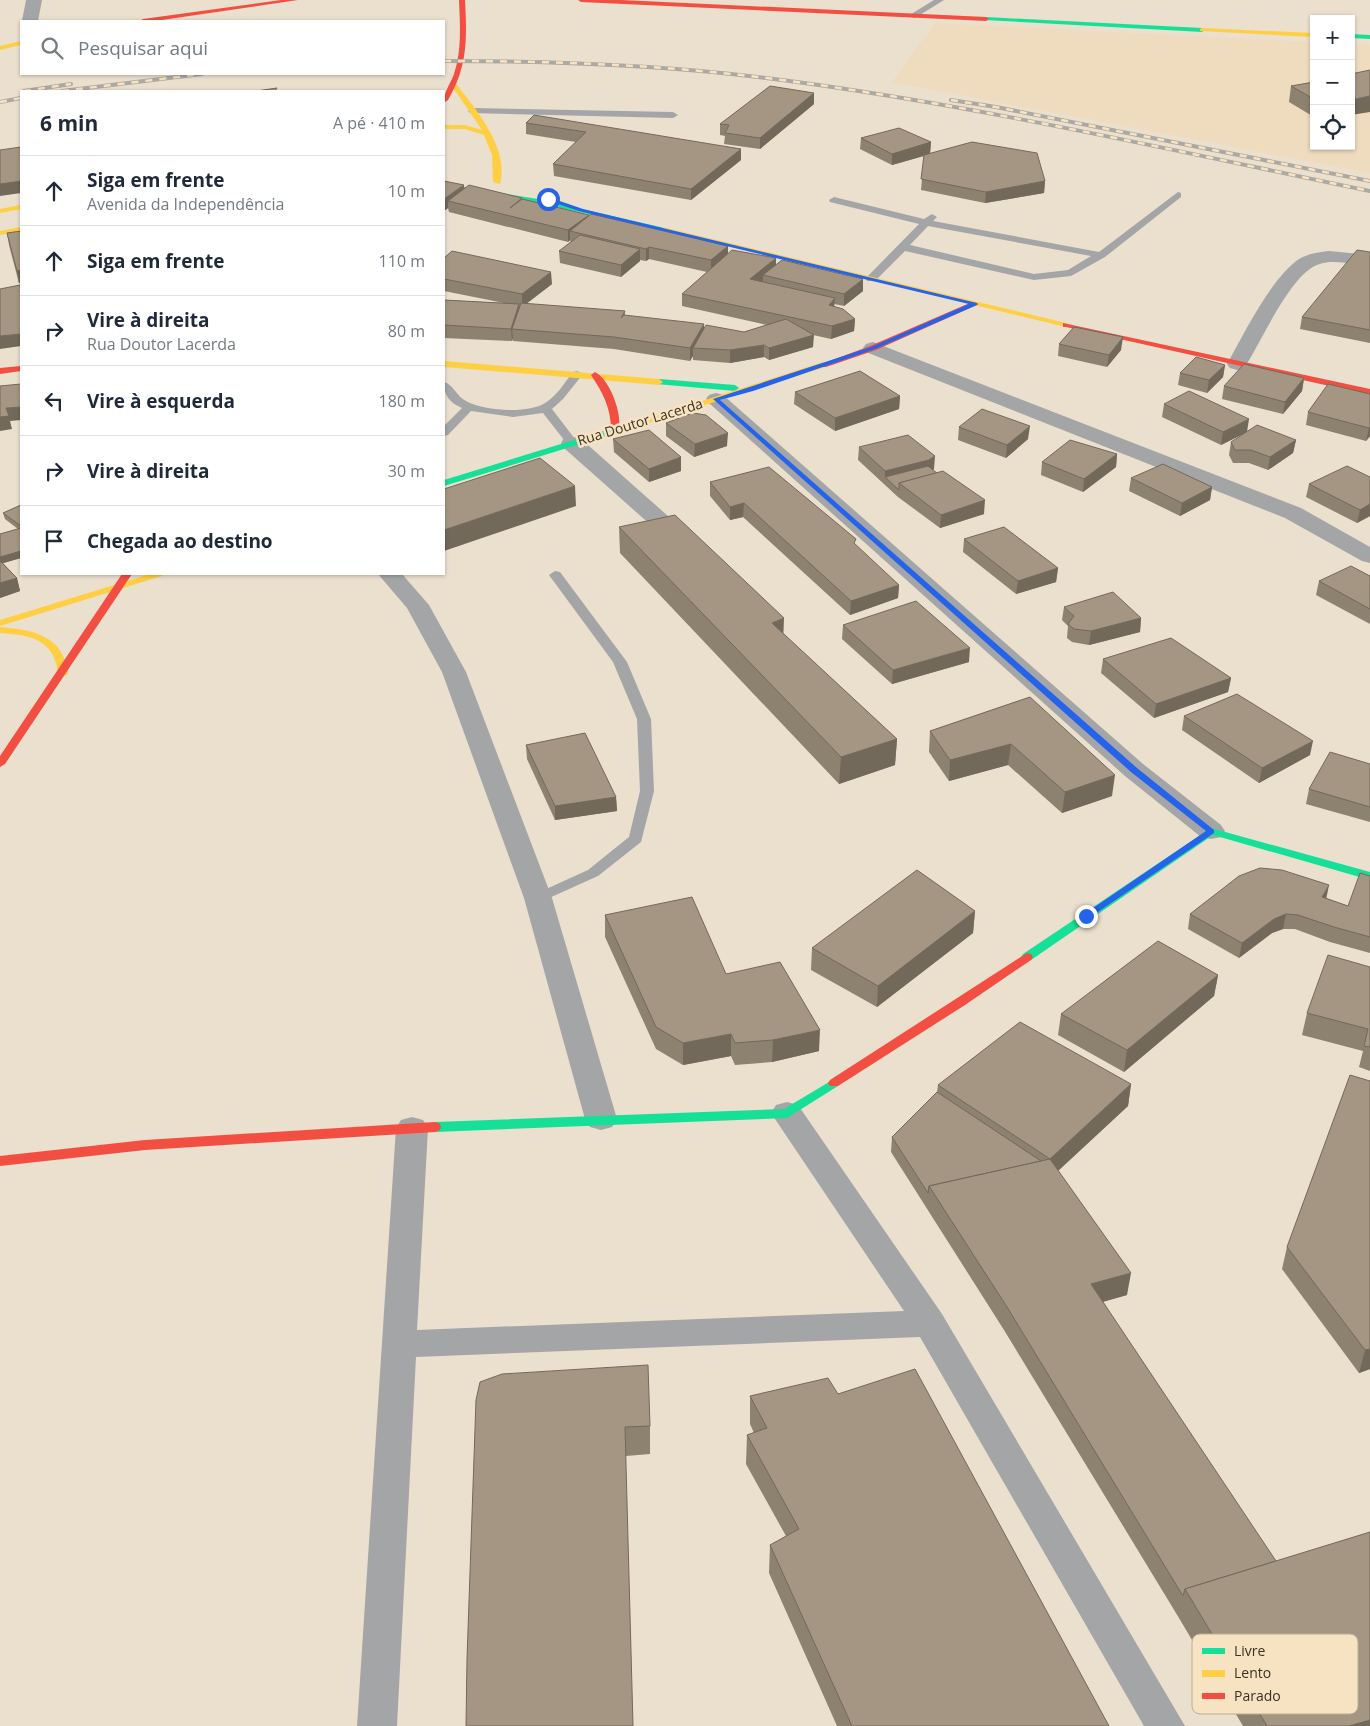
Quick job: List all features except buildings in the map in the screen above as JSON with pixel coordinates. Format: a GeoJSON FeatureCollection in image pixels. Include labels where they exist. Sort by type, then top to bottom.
{"type":"FeatureCollection","features":[{"type":"Feature","properties":{"kind":"street"},"geometry":{"type":"LineString","coordinates":[[30,20],[34,0]]}},
{"type":"Feature","properties":{"kind":"street"},"geometry":{"type":"LineString","coordinates":[[150,20],[296,0]]}},
{"type":"Feature","properties":{"kind":"street"},"geometry":{"type":"LineString","coordinates":[[445,100],[455,86],[464,61],[462,0]]}},
{"type":"Feature","properties":{"kind":"street"},"geometry":{"type":"LineString","coordinates":[[581,0],[690,2],[912,16],[1310,35]]}},
{"type":"Feature","properties":{"kind":"street"},"geometry":{"type":"LineString","coordinates":[[1355,36],[1370,37]]}},
{"type":"Feature","properties":{"kind":"street"},"geometry":{"type":"LineString","coordinates":[[0,48],[20,43]]}},
{"type":"Feature","properties":{"kind":"street"},"geometry":{"type":"LineString","coordinates":[[455,86],[486,133],[496,156],[497,182]]}},
{"type":"Feature","properties":{"kind":"street"},"geometry":{"type":"LineString","coordinates":[[445,127],[478,128],[486,133]]}},
{"type":"Feature","properties":{"kind":"street"},"geometry":{"type":"LineString","coordinates":[[482,178],[581,210]]}},
{"type":"Feature","properties":{"kind":"street"},"geometry":{"type":"LineString","coordinates":[[445,186],[512,196],[581,210],[975,304],[1237,364],[1370,392]]}},
{"type":"Feature","properties":{"kind":"street"},"geometry":{"type":"LineString","coordinates":[[0,211],[20,207]]}},
{"type":"Feature","properties":{"kind":"street"},"geometry":{"type":"LineString","coordinates":[[0,234],[20,229]]}},
{"type":"Feature","properties":{"kind":"street"},"geometry":{"type":"LineString","coordinates":[[1237,364],[1287,282],[1307,262],[1332,256],[1370,261]]}},
{"type":"Feature","properties":{"kind":"street","name":"Rua Doutor Lacerda"},"geometry":{"type":"LineString","coordinates":[[445,483],[751,389],[873,348],[975,304]]}},
{"type":"Feature","properties":{"kind":"street"},"geometry":{"type":"LineString","coordinates":[[873,348],[1293,513],[1370,556]]}},
{"type":"Feature","properties":{"kind":"street"},"geometry":{"type":"LineString","coordinates":[[445,364],[751,389]]}},
{"type":"Feature","properties":{"kind":"street"},"geometry":{"type":"LineString","coordinates":[[0,372],[20,369]]}},
{"type":"Feature","properties":{"kind":"street"},"geometry":{"type":"LineString","coordinates":[[595,375],[613,399],[617,415],[615,430]]}},
{"type":"Feature","properties":{"kind":"street"},"geometry":{"type":"LineString","coordinates":[[716,399],[1134,770],[1211,831],[1370,876]]}},
{"type":"Feature","properties":{"kind":"street"},"geometry":{"type":"LineString","coordinates":[[572,444],[661,522]]}},
{"type":"Feature","properties":{"kind":"street"},"geometry":{"type":"LineString","coordinates":[[0,764],[126,575]]}},
{"type":"Feature","properties":{"kind":"street"},"geometry":{"type":"LineString","coordinates":[[0,623],[156,575]]}},
{"type":"Feature","properties":{"kind":"street"},"geometry":{"type":"LineString","coordinates":[[391,575],[417,605],[454,672],[538,898],[601,1119]]}},
{"type":"Feature","properties":{"kind":"street"},"geometry":{"type":"LineString","coordinates":[[0,630],[8,630],[33,637],[53,646],[59,654],[62,673]]}},
{"type":"Feature","properties":{"kind":"street"},"geometry":{"type":"LineString","coordinates":[[0,1161],[145,1145],[412,1128],[787,1113],[961,1002],[1211,831]]}},
{"type":"Feature","properties":{"kind":"street"},"geometry":{"type":"LineString","coordinates":[[787,1113],[930,1323],[1165,1726]]}},
{"type":"Feature","properties":{"kind":"street"},"geometry":{"type":"LineString","coordinates":[[377,1726],[412,1128]]}},
{"type":"Feature","properties":{"kind":"street"},"geometry":{"type":"LineString","coordinates":[[399,1344],[930,1323]]}},
{"type":"Feature","properties":{"kind":"lane"},"geometry":{"type":"LineString","coordinates":[[912,16],[940,0]]}},
{"type":"Feature","properties":{"kind":"lane"},"geometry":{"type":"LineString","coordinates":[[473,111],[673,115]]}},
{"type":"Feature","properties":{"kind":"lane"},"geometry":{"type":"LineString","coordinates":[[903,247],[1034,277],[1071,273],[1101,255],[1178,195]]}},
{"type":"Feature","properties":{"kind":"lane"},"geometry":{"type":"LineString","coordinates":[[834,200],[926,223],[1101,255]]}},
{"type":"Feature","properties":{"kind":"lane"},"geometry":{"type":"LineString","coordinates":[[871,279],[934,214]]}},
{"type":"Feature","properties":{"kind":"lane"},"geometry":{"type":"LineString","coordinates":[[445,386],[456,400],[469,407],[498,413],[532,412],[545,408],[555,401],[577,374]]}},
{"type":"Feature","properties":{"kind":"lane"},"geometry":{"type":"LineString","coordinates":[[445,433],[469,407]]}},
{"type":"Feature","properties":{"kind":"lane"},"geometry":{"type":"LineString","coordinates":[[545,408],[572,444]]}},
{"type":"Feature","properties":{"kind":"lane"},"geometry":{"type":"LineString","coordinates":[[538,898],[593,873],[636,839],[647,791],[644,719],[624,670],[555,575]]}},
{"type":"Feature","properties":{"kind":"shaded area"},"geometry":{"type":"Polygon","coordinates":[[[935,23],[1310,42],[1310,150],[1355,150],[1355,44],[1370,45],[1370,173],[892,82],[935,23]]]}},
{"type":"Feature","properties":{"kind":"railway"},"geometry":{"type":"LineString","coordinates":[[445,61],[656,67],[782,80],[1004,116],[1370,191]]}},
{"type":"Feature","properties":{"kind":"railway"},"geometry":{"type":"LineString","coordinates":[[70,90],[194,75]]}},
{"type":"Feature","properties":{"kind":"railway"},"geometry":{"type":"LineString","coordinates":[[31,90],[71,84]]}},
{"type":"Feature","properties":{"kind":"railway"},"geometry":{"type":"LineString","coordinates":[[0,102],[20,98]]}},
{"type":"Feature","properties":{"kind":"railway"},"geometry":{"type":"LineString","coordinates":[[951,100],[996,107],[1370,181]]}},
{"type":"Feature","properties":{"kind":"traffic: fast"},"geometry":{"type":"LineString","coordinates":[[986,19],[1202,30]]}},
{"type":"Feature","properties":{"kind":"traffic: fast"},"geometry":{"type":"LineString","coordinates":[[1355,36],[1370,37]]}},
{"type":"Feature","properties":{"kind":"traffic: fast"},"geometry":{"type":"LineString","coordinates":[[445,186],[538,201],[665,229]]}},
{"type":"Feature","properties":{"kind":"traffic: fast"},"geometry":{"type":"LineString","coordinates":[[659,382],[735,388]]}},
{"type":"Feature","properties":{"kind":"traffic: fast"},"geometry":{"type":"LineString","coordinates":[[445,483],[629,426]]}},
{"type":"Feature","properties":{"kind":"traffic: fast"},"geometry":{"type":"LineString","coordinates":[[1027,957],[1211,831],[1370,876]]}},
{"type":"Feature","properties":{"kind":"traffic: fast"},"geometry":{"type":"LineString","coordinates":[[435,1127],[787,1113],[834,1083]]}},
{"type":"Feature","properties":{"kind":"traffic: slow"},"geometry":{"type":"LineString","coordinates":[[1202,30],[1310,35]]}},
{"type":"Feature","properties":{"kind":"traffic: slow"},"geometry":{"type":"LineString","coordinates":[[0,48],[20,43]]}},
{"type":"Feature","properties":{"kind":"traffic: slow"},"geometry":{"type":"LineString","coordinates":[[455,86],[486,131],[495,155],[497,182]]}},
{"type":"Feature","properties":{"kind":"traffic: slow"},"geometry":{"type":"LineString","coordinates":[[445,127],[465,127],[486,133]]}},
{"type":"Feature","properties":{"kind":"traffic: slow"},"geometry":{"type":"LineString","coordinates":[[0,211],[20,207]]}},
{"type":"Feature","properties":{"kind":"traffic: slow"},"geometry":{"type":"LineString","coordinates":[[0,233],[20,229]]}},
{"type":"Feature","properties":{"kind":"traffic: slow"},"geometry":{"type":"LineString","coordinates":[[665,229],[1066,325]]}},
{"type":"Feature","properties":{"kind":"traffic: slow"},"geometry":{"type":"LineString","coordinates":[[445,364],[659,382]]}},
{"type":"Feature","properties":{"kind":"traffic: slow"},"geometry":{"type":"LineString","coordinates":[[629,426],[823,365]]}},
{"type":"Feature","properties":{"kind":"traffic: slow"},"geometry":{"type":"LineString","coordinates":[[0,623],[156,575]]}},
{"type":"Feature","properties":{"kind":"traffic: slow"},"geometry":{"type":"LineString","coordinates":[[0,630],[38,637],[51,645],[58,652],[63,673]]}},
{"type":"Feature","properties":{"kind":"traffic: jam"},"geometry":{"type":"LineString","coordinates":[[150,20],[295,0]]}},
{"type":"Feature","properties":{"kind":"traffic: jam"},"geometry":{"type":"LineString","coordinates":[[445,100],[452,88],[461,64],[463,40],[462,0]]}},
{"type":"Feature","properties":{"kind":"traffic: jam"},"geometry":{"type":"LineString","coordinates":[[581,0],[986,19]]}},
{"type":"Feature","properties":{"kind":"traffic: jam"},"geometry":{"type":"LineString","coordinates":[[823,365],[873,348],[975,304]]}},
{"type":"Feature","properties":{"kind":"traffic: jam"},"geometry":{"type":"LineString","coordinates":[[1066,325],[1370,392]]}},
{"type":"Feature","properties":{"kind":"traffic: jam"},"geometry":{"type":"LineString","coordinates":[[0,371],[20,369]]}},
{"type":"Feature","properties":{"kind":"traffic: jam"},"geometry":{"type":"LineString","coordinates":[[595,375],[611,401],[615,414],[615,430]]}},
{"type":"Feature","properties":{"kind":"traffic: jam"},"geometry":{"type":"LineString","coordinates":[[0,764],[126,575]]}},
{"type":"Feature","properties":{"kind":"traffic: jam"},"geometry":{"type":"LineString","coordinates":[[834,1083],[961,1002],[1027,957]]}},
{"type":"Feature","properties":{"kind":"traffic: jam"},"geometry":{"type":"LineString","coordinates":[[0,1161],[145,1145],[435,1127]]}},
{"type":"Feature","properties":{"kind":"route"},"geometry":{"type":"LineString","coordinates":[[548,199],[581,210],[975,304],[873,348],[716,399],[1134,770],[1211,831],[1086,916]]}}]}
